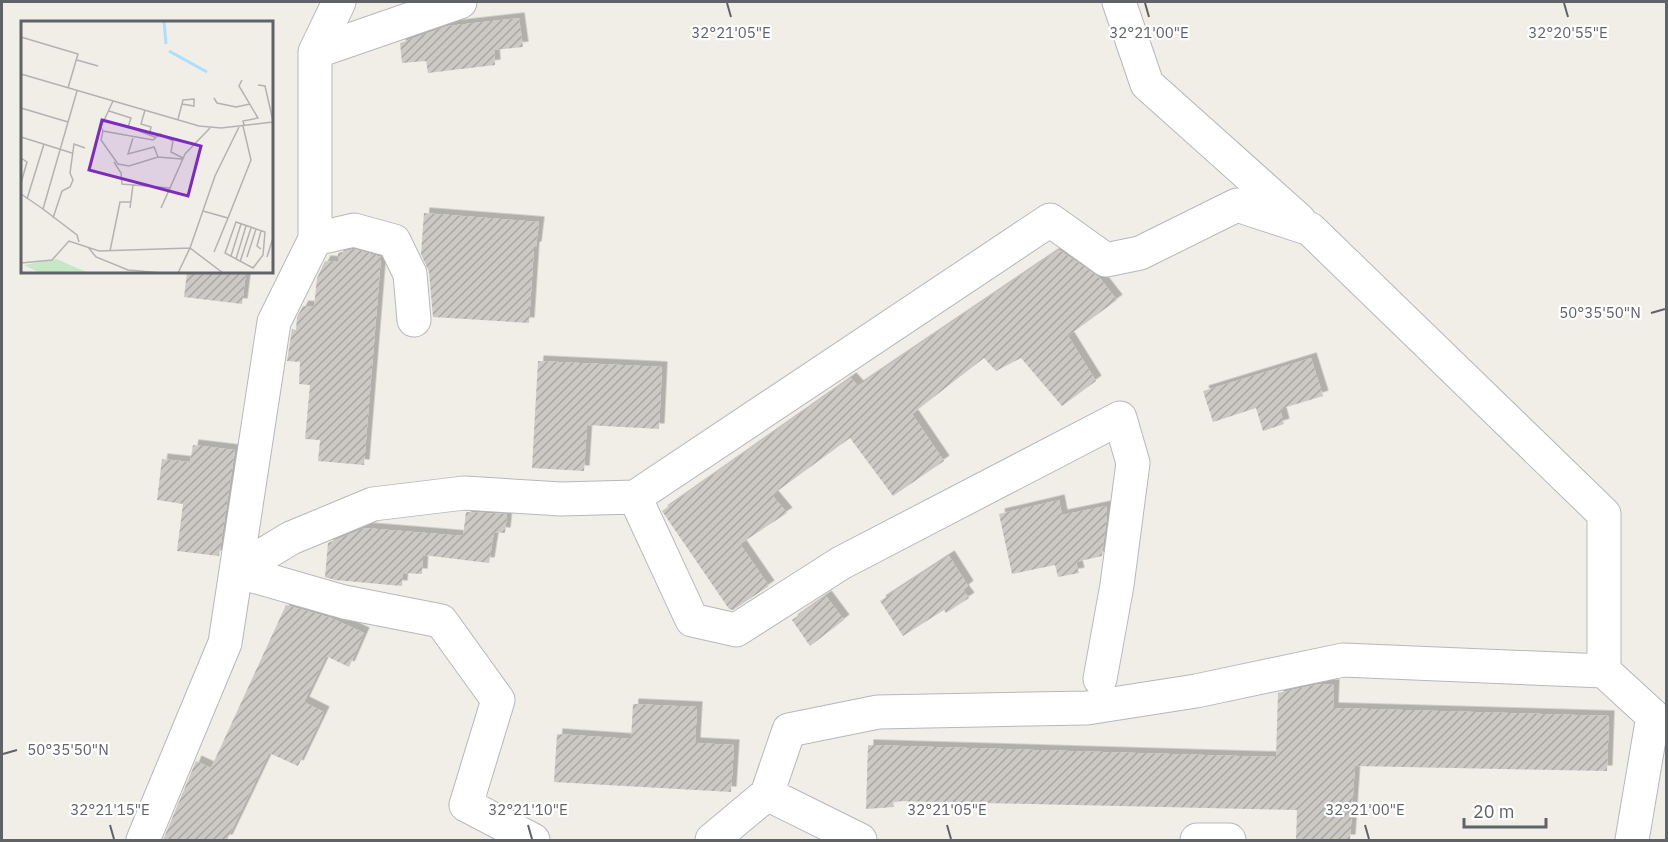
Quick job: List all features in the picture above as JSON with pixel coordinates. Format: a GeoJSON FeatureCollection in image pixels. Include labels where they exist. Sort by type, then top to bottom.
{"type":"FeatureCollection","features":[{"type":"Feature","properties":{"kind":"street"},"geometry":{"type":"LineString","coordinates":[[143,840],[225,643],[274,321],[315,239],[315,52],[339,2]]}},
{"type":"Feature","properties":{"kind":"street"},"geometry":{"type":"LineString","coordinates":[[315,52],[460,2]]}},
{"type":"Feature","properties":{"kind":"street"},"geometry":{"type":"LineString","coordinates":[[1119,2],[1147,84],[1310,229],[1604,514],[1604,671]]}},
{"type":"Feature","properties":{"kind":"street"},"geometry":{"type":"LineString","coordinates":[[236,571],[291,538],[373,504],[464,493],[561,499],[635,497],[1050,220],[1106,260],[1140,254],[1237,205],[1310,229]]}},
{"type":"Feature","properties":{"kind":"street"},"geometry":{"type":"LineString","coordinates":[[315,239],[354,230],[394,241],[410,274],[414,320]]}},
{"type":"Feature","properties":{"kind":"street"},"geometry":{"type":"LineString","coordinates":[[635,497],[692,620],[736,630],[841,562],[1120,418],[1133,464],[1117,585],[1100,679]]}},
{"type":"Feature","properties":{"kind":"street"},"geometry":{"type":"LineString","coordinates":[[236,571],[344,602],[441,621],[498,700],[466,805],[533,840]]}},
{"type":"Feature","properties":{"kind":"street"},"geometry":{"type":"LineString","coordinates":[[712,840],[767,794],[789,729],[878,712],[1087,708],[1196,692],[1342,660],[1604,671],[1653,716],[1632,840]]}},
{"type":"Feature","properties":{"kind":"street"},"geometry":{"type":"LineString","coordinates":[[767,794],[860,840]]}},
{"type":"Feature","properties":{"kind":"street"},"geometry":{"type":"LineString","coordinates":[[1197,840],[1229,840]]}},
{"type":"Feature","properties":{"kind":"building"},"geometry":{"type":"Polygon","coordinates":[[[519,18],[523,47],[494,50],[495,65],[428,73],[426,61],[402,63],[400,43],[448,26],[519,18]]]}},
{"type":"Feature","properties":{"kind":"building"},"geometry":{"type":"Polygon","coordinates":[[[424,213],[539,222],[536,247],[534,247],[529,323],[433,317],[429,272],[421,254],[424,213]]]}},
{"type":"Feature","properties":{"kind":"building"},"geometry":{"type":"Polygon","coordinates":[[[354,249],[381,257],[364,465],[318,461],[320,440],[305,439],[310,385],[299,384],[300,362],[287,361],[292,329],[296,330],[297,317],[303,306],[314,307],[317,278],[325,261],[338,262],[338,253],[354,249]]]}},
{"type":"Feature","properties":{"kind":"building"},"geometry":{"type":"Polygon","coordinates":[[[1059,250],[1099,277],[1117,300],[1068,336],[1096,381],[1062,406],[1021,358],[996,371],[984,358],[912,414],[944,461],[893,496],[850,438],[772,495],[787,513],[740,544],[769,586],[733,610],[729,609],[662,511],[851,378],[858,386],[1059,250]]]}},
{"type":"Feature","properties":{"kind":"building"},"geometry":{"type":"Polygon","coordinates":[[[187,273],[246,273],[242,304],[184,297],[187,273]]]}},
{"type":"Feature","properties":{"kind":"building"},"geometry":{"type":"Polygon","coordinates":[[[1311,358],[1323,396],[1280,409],[1284,424],[1263,431],[1256,408],[1213,422],[1203,391],[1311,358]]]}},
{"type":"Feature","properties":{"kind":"building"},"geometry":{"type":"Polygon","coordinates":[[[538,361],[662,367],[659,429],[587,425],[584,471],[532,468],[538,361]]]}},
{"type":"Feature","properties":{"kind":"building"},"geometry":{"type":"Polygon","coordinates":[[[193,445],[235,450],[219,556],[177,551],[183,504],[157,500],[162,459],[190,462],[193,445]]]}},
{"type":"Feature","properties":{"kind":"building"},"geometry":{"type":"Polygon","coordinates":[[[1059,500],[1062,515],[1106,506],[1102,556],[1076,562],[1079,573],[1058,577],[1055,565],[1012,574],[999,514],[1059,500]]]}},
{"type":"Feature","properties":{"kind":"building"},"geometry":{"type":"Polygon","coordinates":[[[466,512],[507,514],[505,533],[494,532],[489,563],[423,555],[422,574],[403,573],[402,586],[335,580],[325,577],[328,543],[365,528],[463,536],[466,512]]]}},
{"type":"Feature","properties":{"kind":"building"},"geometry":{"type":"Polygon","coordinates":[[[949,556],[968,586],[963,590],[969,598],[946,613],[944,610],[903,636],[880,601],[949,556]]]}},
{"type":"Feature","properties":{"kind":"building"},"geometry":{"type":"Polygon","coordinates":[[[826,596],[844,620],[810,646],[792,620],[826,596]]]}},
{"type":"Feature","properties":{"kind":"building"},"geometry":{"type":"Polygon","coordinates":[[[286,605],[331,618],[364,633],[349,667],[326,656],[304,702],[324,712],[298,766],[269,753],[227,840],[163,840],[196,761],[211,768],[286,605]]]}},
{"type":"Feature","properties":{"kind":"building"},"geometry":{"type":"Polygon","coordinates":[[[1320,684],[1334,685],[1333,708],[1609,716],[1607,771],[1355,766],[1350,840],[1296,840],[1297,810],[893,801],[894,807],[866,809],[868,745],[1276,757],[1278,693],[1320,684]]]}},
{"type":"Feature","properties":{"kind":"building"},"geometry":{"type":"Polygon","coordinates":[[[633,704],[697,707],[695,743],[734,745],[731,792],[554,782],[557,734],[631,739],[633,704]]]}}]}
